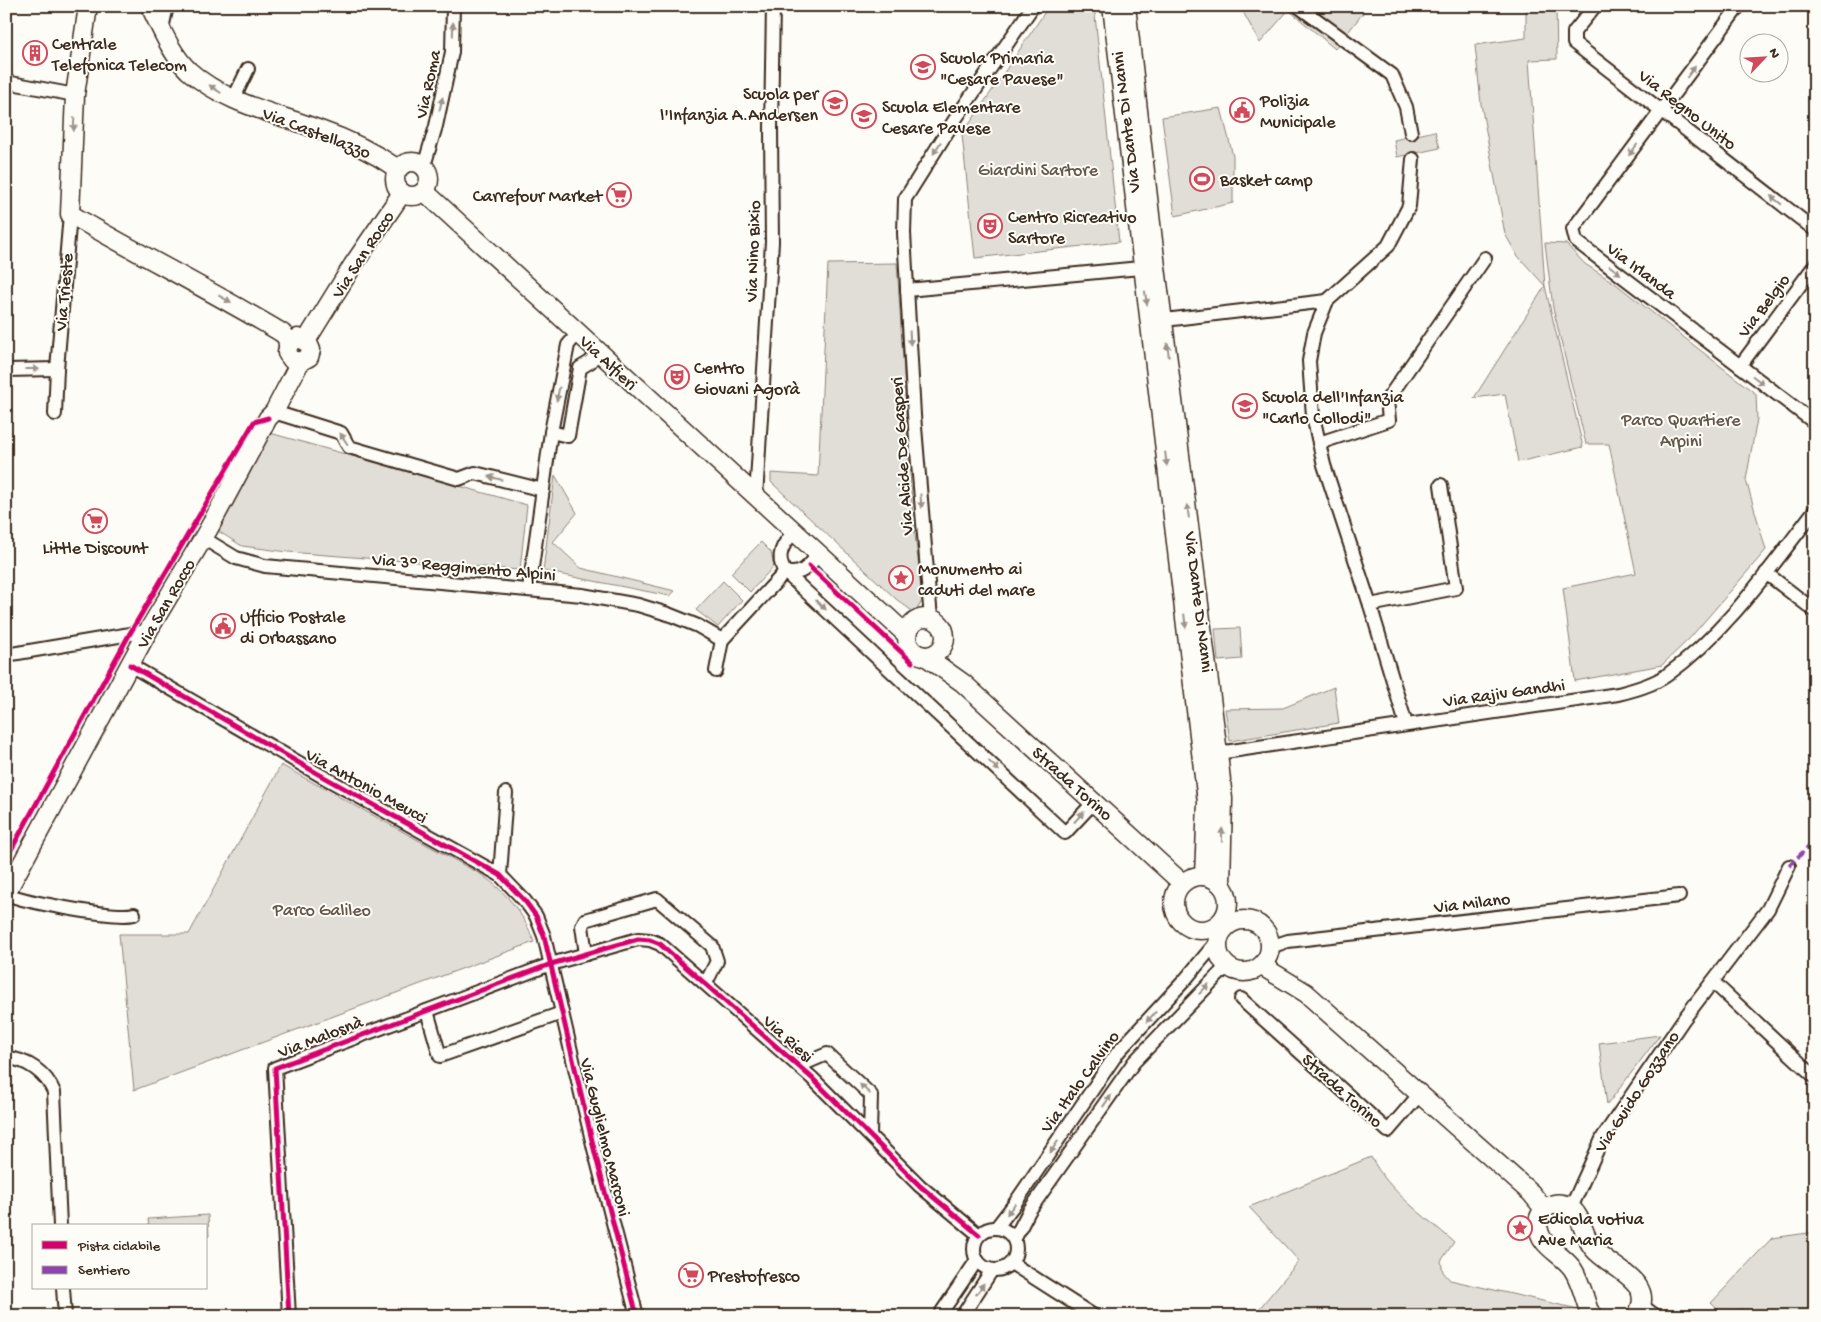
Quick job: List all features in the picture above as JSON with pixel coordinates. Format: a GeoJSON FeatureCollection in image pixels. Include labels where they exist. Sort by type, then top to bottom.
{"type":"FeatureCollection","features":[{"type":"Feature","properties":{"kind":"street","name":"Via Trieste"},"geometry":{"type":"LineString","coordinates":[[56,414],[57,369],[70,214],[75,95],[88,6]]}},
{"type":"Feature","properties":{"kind":"street","name":"Via Castellazzo"},"geometry":{"type":"LineString","coordinates":[[150,6],[174,53],[190,72],[234,100],[360,146],[398,169]]}},
{"type":"Feature","properties":{"kind":"street"},"geometry":{"type":"LineString","coordinates":[[162,29],[167,6]]}},
{"type":"Feature","properties":{"kind":"street","name":"Via Roma"},"geometry":{"type":"LineString","coordinates":[[424,166],[436,126],[452,52],[453,6]]}},
{"type":"Feature","properties":{"kind":"street","name":"Via Nino Bixio"},"geometry":{"type":"LineString","coordinates":[[756,497],[772,242],[773,6]]}},
{"type":"Feature","properties":{"kind":"street","name":"Via Alcide De Gasperi"},"geometry":{"type":"LineString","coordinates":[[931,619],[914,415],[907,290],[905,199],[954,121],[1033,6]]}},
{"type":"Feature","properties":{"kind":"street","name":"Via Dante Di Nanni"},"geometry":{"type":"LineString","coordinates":[[1112,6],[1218,752],[1223,799],[1221,884]]}},
{"type":"Feature","properties":{"kind":"street","name":"Via Dante Di Nanni"},"geometry":{"type":"LineString","coordinates":[[1126,6],[1149,267]]}},
{"type":"Feature","properties":{"kind":"street"},"geometry":{"type":"LineString","coordinates":[[1298,6],[1392,76],[1406,107],[1411,133]]}},
{"type":"Feature","properties":{"kind":"street","name":"Via Regno Unito"},"geometry":{"type":"LineString","coordinates":[[1595,6],[1574,32],[1574,43],[1815,230]]}},
{"type":"Feature","properties":{"kind":"street"},"geometry":{"type":"LineString","coordinates":[[1662,111],[1740,6]]}},
{"type":"Feature","properties":{"kind":"street"},"geometry":{"type":"LineString","coordinates":[[234,100],[248,69]]}},
{"type":"Feature","properties":{"kind":"street"},"geometry":{"type":"LineString","coordinates":[[6,82],[75,95]]}},
{"type":"Feature","properties":{"kind":"street","name":"Via Irlanda"},"geometry":{"type":"LineString","coordinates":[[1662,111],[1573,229],[1576,241],[1815,423]]}},
{"type":"Feature","properties":{"kind":"street"},"geometry":{"type":"LineString","coordinates":[[1406,724],[1370,605],[1324,465],[1312,407],[1309,361],[1314,333],[1327,301],[1388,246],[1409,206],[1413,159]]}},
{"type":"Feature","properties":{"kind":"street"},"geometry":{"type":"LineString","coordinates":[[412,162],[424,166],[429,177],[425,192],[415,196],[402,193],[395,183],[398,169],[412,162]]}},
{"type":"Feature","properties":{"kind":"street","name":"Via Alfieri"},"geometry":{"type":"LineString","coordinates":[[425,192],[907,635]]}},
{"type":"Feature","properties":{"kind":"street","name":"Via San Rocco"},"geometry":{"type":"LineString","coordinates":[[134,914],[126,916],[20,900],[6,893],[148,631],[203,538],[271,415],[270,395],[293,355],[310,355],[310,348],[306,341],[353,265],[402,193]]}},
{"type":"Feature","properties":{"kind":"street"},"geometry":{"type":"LineString","coordinates":[[70,214],[145,258],[182,276],[282,333],[293,355]]}},
{"type":"Feature","properties":{"kind":"street"},"geometry":{"type":"LineString","coordinates":[[1319,442],[1389,420],[1387,400],[1485,258]]}},
{"type":"Feature","properties":{"kind":"street","name":"Via Belgio"},"geometry":{"type":"LineString","coordinates":[[1740,366],[1815,266]]}},
{"type":"Feature","properties":{"kind":"street"},"geometry":{"type":"LineString","coordinates":[[907,290],[1149,267]]}},
{"type":"Feature","properties":{"kind":"street"},"geometry":{"type":"LineString","coordinates":[[1157,321],[1327,301]]}},
{"type":"Feature","properties":{"kind":"street","name":"Via Dante Di Nanni"},"geometry":{"type":"LineString","coordinates":[[1157,321],[1207,802],[1204,876]]}},
{"type":"Feature","properties":{"kind":"street"},"geometry":{"type":"LineString","coordinates":[[529,589],[551,432],[567,358],[568,345],[578,333]]}},
{"type":"Feature","properties":{"kind":"street"},"geometry":{"type":"LineString","coordinates":[[567,358],[572,366],[580,368],[590,362],[598,352]]}},
{"type":"Feature","properties":{"kind":"street"},"geometry":{"type":"LineString","coordinates":[[551,432],[568,436],[580,368]]}},
{"type":"Feature","properties":{"kind":"street"},"geometry":{"type":"LineString","coordinates":[[6,370],[57,369]]}},
{"type":"Feature","properties":{"kind":"street"},"geometry":{"type":"LineString","coordinates":[[271,415],[341,433],[349,447],[415,467],[459,479],[476,473],[543,490]]}},
{"type":"Feature","properties":{"kind":"street"},"geometry":{"type":"LineString","coordinates":[[1370,605],[1456,588],[1441,485]]}},
{"type":"Feature","properties":{"kind":"street","name":"Via Rajiv Gandhi"},"geometry":{"type":"LineString","coordinates":[[1201,755],[1618,694],[1640,688],[1666,676],[1721,627],[1815,510]]}},
{"type":"Feature","properties":{"kind":"street"},"geometry":{"type":"LineString","coordinates":[[794,532],[780,552],[781,565],[785,572],[1065,832],[1094,802]]}},
{"type":"Feature","properties":{"kind":"street","name":"Via 3° Reggimento Alpini"},"geometry":{"type":"LineString","coordinates":[[203,538],[236,558],[265,566],[529,589],[582,595],[644,607],[674,616],[722,640]]}},
{"type":"Feature","properties":{"kind":"street"},"geometry":{"type":"LineString","coordinates":[[785,572],[794,574],[802,572],[819,554]]}},
{"type":"Feature","properties":{"kind":"street"},"geometry":{"type":"LineString","coordinates":[[716,670],[722,640],[785,572]]}},
{"type":"Feature","properties":{"kind":"street"},"geometry":{"type":"LineString","coordinates":[[1766,573],[1815,611]]}},
{"type":"Feature","properties":{"kind":"street"},"geometry":{"type":"LineString","coordinates":[[931,619],[943,630],[943,645],[937,653],[925,656],[912,650],[907,635],[910,627],[917,620],[931,619]]}},
{"type":"Feature","properties":{"kind":"street"},"geometry":{"type":"LineString","coordinates":[[6,655],[148,631]]}},
{"type":"Feature","properties":{"kind":"street","name":"Strada Torino"},"geometry":{"type":"LineString","coordinates":[[943,645],[963,683]]}},
{"type":"Feature","properties":{"kind":"street","name":"Strada Torino"},"geometry":{"type":"LineString","coordinates":[[925,656],[963,683],[1182,883]]}},
{"type":"Feature","properties":{"kind":"street","name":"Via Antonio Meucci"},"geometry":{"type":"LineString","coordinates":[[130,665],[320,775],[500,875],[525,901],[536,916],[551,964]]}},
{"type":"Feature","properties":{"kind":"street"},"geometry":{"type":"LineString","coordinates":[[500,875],[506,793]]}},
{"type":"Feature","properties":{"kind":"street","name":"Via Guido Gozzano"},"geometry":{"type":"LineString","coordinates":[[1571,1208],[1603,1137],[1683,1020],[1768,909],[1789,866]]}},
{"type":"Feature","properties":{"kind":"street"},"geometry":{"type":"LineString","coordinates":[[1204,876],[1221,884],[1228,898],[1231,917],[1226,927],[1214,934],[1192,928],[1179,919],[1174,896],[1182,883],[1190,878],[1204,876]]}},
{"type":"Feature","properties":{"kind":"street","name":"Via Milano"},"geometry":{"type":"LineString","coordinates":[[1270,948],[1288,941],[1679,896]]}},
{"type":"Feature","properties":{"kind":"street"},"geometry":{"type":"LineString","coordinates":[[586,954],[582,926],[584,920],[657,899],[712,946],[717,961],[706,983]]}},
{"type":"Feature","properties":{"kind":"street"},"geometry":{"type":"LineString","coordinates":[[1214,934],[1219,952],[1227,966],[1244,973],[1251,972],[1262,966],[1268,958],[1270,948],[1268,937],[1262,927],[1253,922],[1231,917]]}},
{"type":"Feature","properties":{"kind":"street","name":"Via Italo Calvino"},"geometry":{"type":"LineString","coordinates":[[979,1235],[985,1230],[996,1228],[1118,1052],[1184,981],[1214,934]]}},
{"type":"Feature","properties":{"kind":"street","name":"Via Riesi"},"geometry":{"type":"LineString","coordinates":[[551,964],[638,940],[650,940],[660,944],[799,1066],[870,1134],[920,1186],[979,1235]]}},
{"type":"Feature","properties":{"kind":"street","name":"Via Malosnà"},"geometry":{"type":"LineString","coordinates":[[289,1316],[275,1068],[551,964]]}},
{"type":"Feature","properties":{"kind":"street","name":"Via Guglielmo Marconi"},"geometry":{"type":"LineString","coordinates":[[551,964],[594,1150],[636,1316]]}},
{"type":"Feature","properties":{"kind":"street","name":"Via Italo Calvino"},"geometry":{"type":"LineString","coordinates":[[1011,1263],[1016,1248],[1014,1240],[1029,1211],[1134,1062],[1227,966]]}},
{"type":"Feature","properties":{"kind":"street"},"geometry":{"type":"LineString","coordinates":[[1262,966],[1306,993],[1531,1193],[1544,1209]]}},
{"type":"Feature","properties":{"kind":"street"},"geometry":{"type":"LineString","coordinates":[[1713,982],[1815,1077]]}},
{"type":"Feature","properties":{"kind":"street","name":"Strada Torino"},"geometry":{"type":"LineString","coordinates":[[1241,999],[1388,1130],[1419,1095]]}},
{"type":"Feature","properties":{"kind":"street"},"geometry":{"type":"LineString","coordinates":[[427,1011],[440,1056],[562,1013]]}},
{"type":"Feature","properties":{"kind":"street","name":"Via Riesi"},"geometry":{"type":"LineString","coordinates":[[799,1066],[826,1054],[872,1095],[870,1134]]}},
{"type":"Feature","properties":{"kind":"street"},"geometry":{"type":"LineString","coordinates":[[6,1058],[19,1060],[37,1069],[51,1085],[54,1092],[60,1224]]}},
{"type":"Feature","properties":{"kind":"street"},"geometry":{"type":"LineString","coordinates":[[1590,1314],[1572,1269],[1550,1250],[1540,1236],[1538,1219],[1544,1209],[1552,1204],[1562,1203],[1571,1208],[1577,1215],[1592,1248],[1634,1280],[1641,1290],[1645,1313]]}},
{"type":"Feature","properties":{"kind":"street"},"geometry":{"type":"LineString","coordinates":[[996,1228],[1007,1231],[1014,1240]]}},
{"type":"Feature","properties":{"kind":"street"},"geometry":{"type":"LineString","coordinates":[[979,1235],[973,1252],[976,1260],[984,1268],[992,1270],[1004,1268],[1011,1263],[1094,1316]]}},
{"type":"Feature","properties":{"kind":"street"},"geometry":{"type":"LineString","coordinates":[[939,1316],[976,1260]]}},
{"type":"Feature","properties":{"kind":"street"},"geometry":{"type":"LineString","coordinates":[[962,1316],[992,1270]]}},
{"type":"Feature","properties":{"kind":"street"},"geometry":{"type":"LineString","coordinates":[[64,1290],[65,1316]]}},
{"type":"Feature","properties":{"kind":"green space","name":"Giardini Sartore"},"geometry":{"type":"Polygon","coordinates":[[[1049,6],[1094,6],[1119,242],[975,258],[962,135],[1049,6]]]}},
{"type":"Feature","properties":{"kind":"green space"},"geometry":{"type":"Polygon","coordinates":[[[1215,6],[1282,6],[1286,13],[1260,43],[1242,10],[1216,10],[1215,6]]]}},
{"type":"Feature","properties":{"kind":"green space"},"geometry":{"type":"Polygon","coordinates":[[[1284,6],[1353,6],[1363,13],[1335,49],[1284,6]]]}},
{"type":"Feature","properties":{"kind":"green space"},"geometry":{"type":"Polygon","coordinates":[[[1526,6],[1556,6],[1557,59],[1529,60],[1545,286],[1517,255],[1505,234],[1481,104],[1475,45],[1526,38],[1526,6]]]}},
{"type":"Feature","properties":{"kind":"green space","name":"Basket camp"},"geometry":{"type":"Polygon","coordinates":[[[1221,108],[1233,156],[1233,203],[1175,216],[1162,117],[1221,108]]]}},
{"type":"Feature","properties":{"kind":"green space"},"geometry":{"type":"Polygon","coordinates":[[[1435,131],[1440,148],[1397,157],[1394,140],[1435,131]]]}},
{"type":"Feature","properties":{"kind":"green space","name":"Parco Quartiere Arpini"},"geometry":{"type":"Polygon","coordinates":[[[1545,243],[1566,244],[1585,264],[1616,284],[1756,394],[1757,419],[1746,480],[1766,550],[1690,638],[1662,665],[1575,681],[1563,588],[1636,573],[1609,444],[1586,444],[1553,308],[1545,243]]]}},
{"type":"Feature","properties":{"kind":"green space"},"geometry":{"type":"Polygon","coordinates":[[[897,263],[913,519],[923,599],[918,608],[912,611],[896,599],[771,482],[771,473],[818,476],[828,264],[897,263]]]}},
{"type":"Feature","properties":{"kind":"green space"},"geometry":{"type":"Polygon","coordinates":[[[1545,286],[1583,447],[1518,462],[1505,394],[1474,398],[1545,286]]]}},
{"type":"Feature","properties":{"kind":"green space"},"geometry":{"type":"Polygon","coordinates":[[[270,433],[527,505],[520,570],[288,552],[242,546],[218,531],[270,433]]]}},
{"type":"Feature","properties":{"kind":"green space"},"geometry":{"type":"Polygon","coordinates":[[[555,475],[577,513],[553,542],[581,568],[675,591],[670,596],[543,571],[555,475]]]}},
{"type":"Feature","properties":{"kind":"green space"},"geometry":{"type":"Polygon","coordinates":[[[761,542],[771,552],[774,566],[750,592],[731,573],[761,542]]]}},
{"type":"Feature","properties":{"kind":"green space"},"geometry":{"type":"Polygon","coordinates":[[[723,581],[742,600],[718,627],[696,610],[723,581]]]}},
{"type":"Feature","properties":{"kind":"green space"},"geometry":{"type":"Polygon","coordinates":[[[1240,628],[1242,659],[1218,661],[1215,629],[1240,628]]]}},
{"type":"Feature","properties":{"kind":"green space"},"geometry":{"type":"Polygon","coordinates":[[[1334,687],[1339,723],[1230,741],[1225,709],[1283,708],[1334,687]]]}},
{"type":"Feature","properties":{"kind":"green space","name":"Parco Galileo"},"geometry":{"type":"Polygon","coordinates":[[[281,765],[482,875],[513,904],[530,931],[534,942],[134,1090],[119,934],[189,934],[281,765]]]}},
{"type":"Feature","properties":{"kind":"green space"},"geometry":{"type":"Polygon","coordinates":[[[1660,1035],[1607,1105],[1599,1043],[1660,1035]]]}},
{"type":"Feature","properties":{"kind":"green space"},"geometry":{"type":"Polygon","coordinates":[[[1371,1157],[1387,1181],[1454,1242],[1441,1261],[1443,1272],[1450,1280],[1578,1309],[1577,1316],[1253,1316],[1299,1261],[1249,1207],[1371,1157]]]}},
{"type":"Feature","properties":{"kind":"green space"},"geometry":{"type":"Polygon","coordinates":[[[208,1215],[209,1236],[208,1224],[149,1224],[148,1219],[208,1215]]]}},
{"type":"Feature","properties":{"kind":"green space"},"geometry":{"type":"Polygon","coordinates":[[[1815,1232],[1815,1315],[1751,1316],[1742,1309],[1720,1312],[1711,1303],[1772,1238],[1815,1232]]]}},
{"type":"Feature","properties":{"kind":"marked path"},"geometry":{"type":"LineString","coordinates":[[1789,866],[1815,840]]}},
{"type":"Feature","properties":{"kind":"cycle path"},"geometry":{"type":"LineString","coordinates":[[6,859],[129,635],[254,422],[268,418]]}},
{"type":"Feature","properties":{"kind":"cycle path"},"geometry":{"type":"LineString","coordinates":[[809,566],[912,662]]}},
{"type":"Feature","properties":{"kind":"cycle path"},"geometry":{"type":"LineString","coordinates":[[130,665],[320,775],[500,875],[525,901],[536,916],[544,936],[594,1149],[637,1316]]}},
{"type":"Feature","properties":{"kind":"cycle path"},"geometry":{"type":"LineString","coordinates":[[289,1316],[275,1068],[551,964],[638,939],[650,940],[660,944],[812,1078],[920,1186],[979,1235]]}},
{"type":"Feature","properties":{"kind":"place","name":"Centrale Telefonica Telecom"},"geometry":{"type":"Point","coordinates":[35,53]}},
{"type":"Feature","properties":{"kind":"place","name":"Scuola Primaria \"Cesare Pavese\""},"geometry":{"type":"Point","coordinates":[923,67]}},
{"type":"Feature","properties":{"kind":"place","name":"Scuola per l'Infanzia A.Andersen"},"geometry":{"type":"Point","coordinates":[835,103]}},
{"type":"Feature","properties":{"kind":"place","name":"Polizia Municipale"},"geometry":{"type":"Point","coordinates":[1242,110]}},
{"type":"Feature","properties":{"kind":"place","name":"Scuola Elementare Cesare Pavese"},"geometry":{"type":"Point","coordinates":[864,116]}},
{"type":"Feature","properties":{"kind":"place","name":"Basket camp"},"geometry":{"type":"Point","coordinates":[1202,179]}},
{"type":"Feature","properties":{"kind":"place","name":"Carrefour Market"},"geometry":{"type":"Point","coordinates":[619,195]}},
{"type":"Feature","properties":{"kind":"place","name":"Centro Ricreativo Sartore"},"geometry":{"type":"Point","coordinates":[990,226]}},
{"type":"Feature","properties":{"kind":"place","name":"Centro Giovani Agorà"},"geometry":{"type":"Point","coordinates":[677,377]}},
{"type":"Feature","properties":{"kind":"place","name":"Scuola dell'Infanzia \"Carlo Collodi\""},"geometry":{"type":"Point","coordinates":[1245,406]}},
{"type":"Feature","properties":{"kind":"place","name":"Little Discount"},"geometry":{"type":"Point","coordinates":[95,521]}},
{"type":"Feature","properties":{"kind":"place","name":"Monumento ai caduti del mare"},"geometry":{"type":"Point","coordinates":[901,578]}},
{"type":"Feature","properties":{"kind":"place","name":"Ufficio Postale di Orbassano"},"geometry":{"type":"Point","coordinates":[223,626]}},
{"type":"Feature","properties":{"kind":"place","name":"Edicola votiva Ave Maria"},"geometry":{"type":"Point","coordinates":[1520,1228]}},
{"type":"Feature","properties":{"kind":"place","name":"Prestofresco"},"geometry":{"type":"Point","coordinates":[691,1275]}}]}
